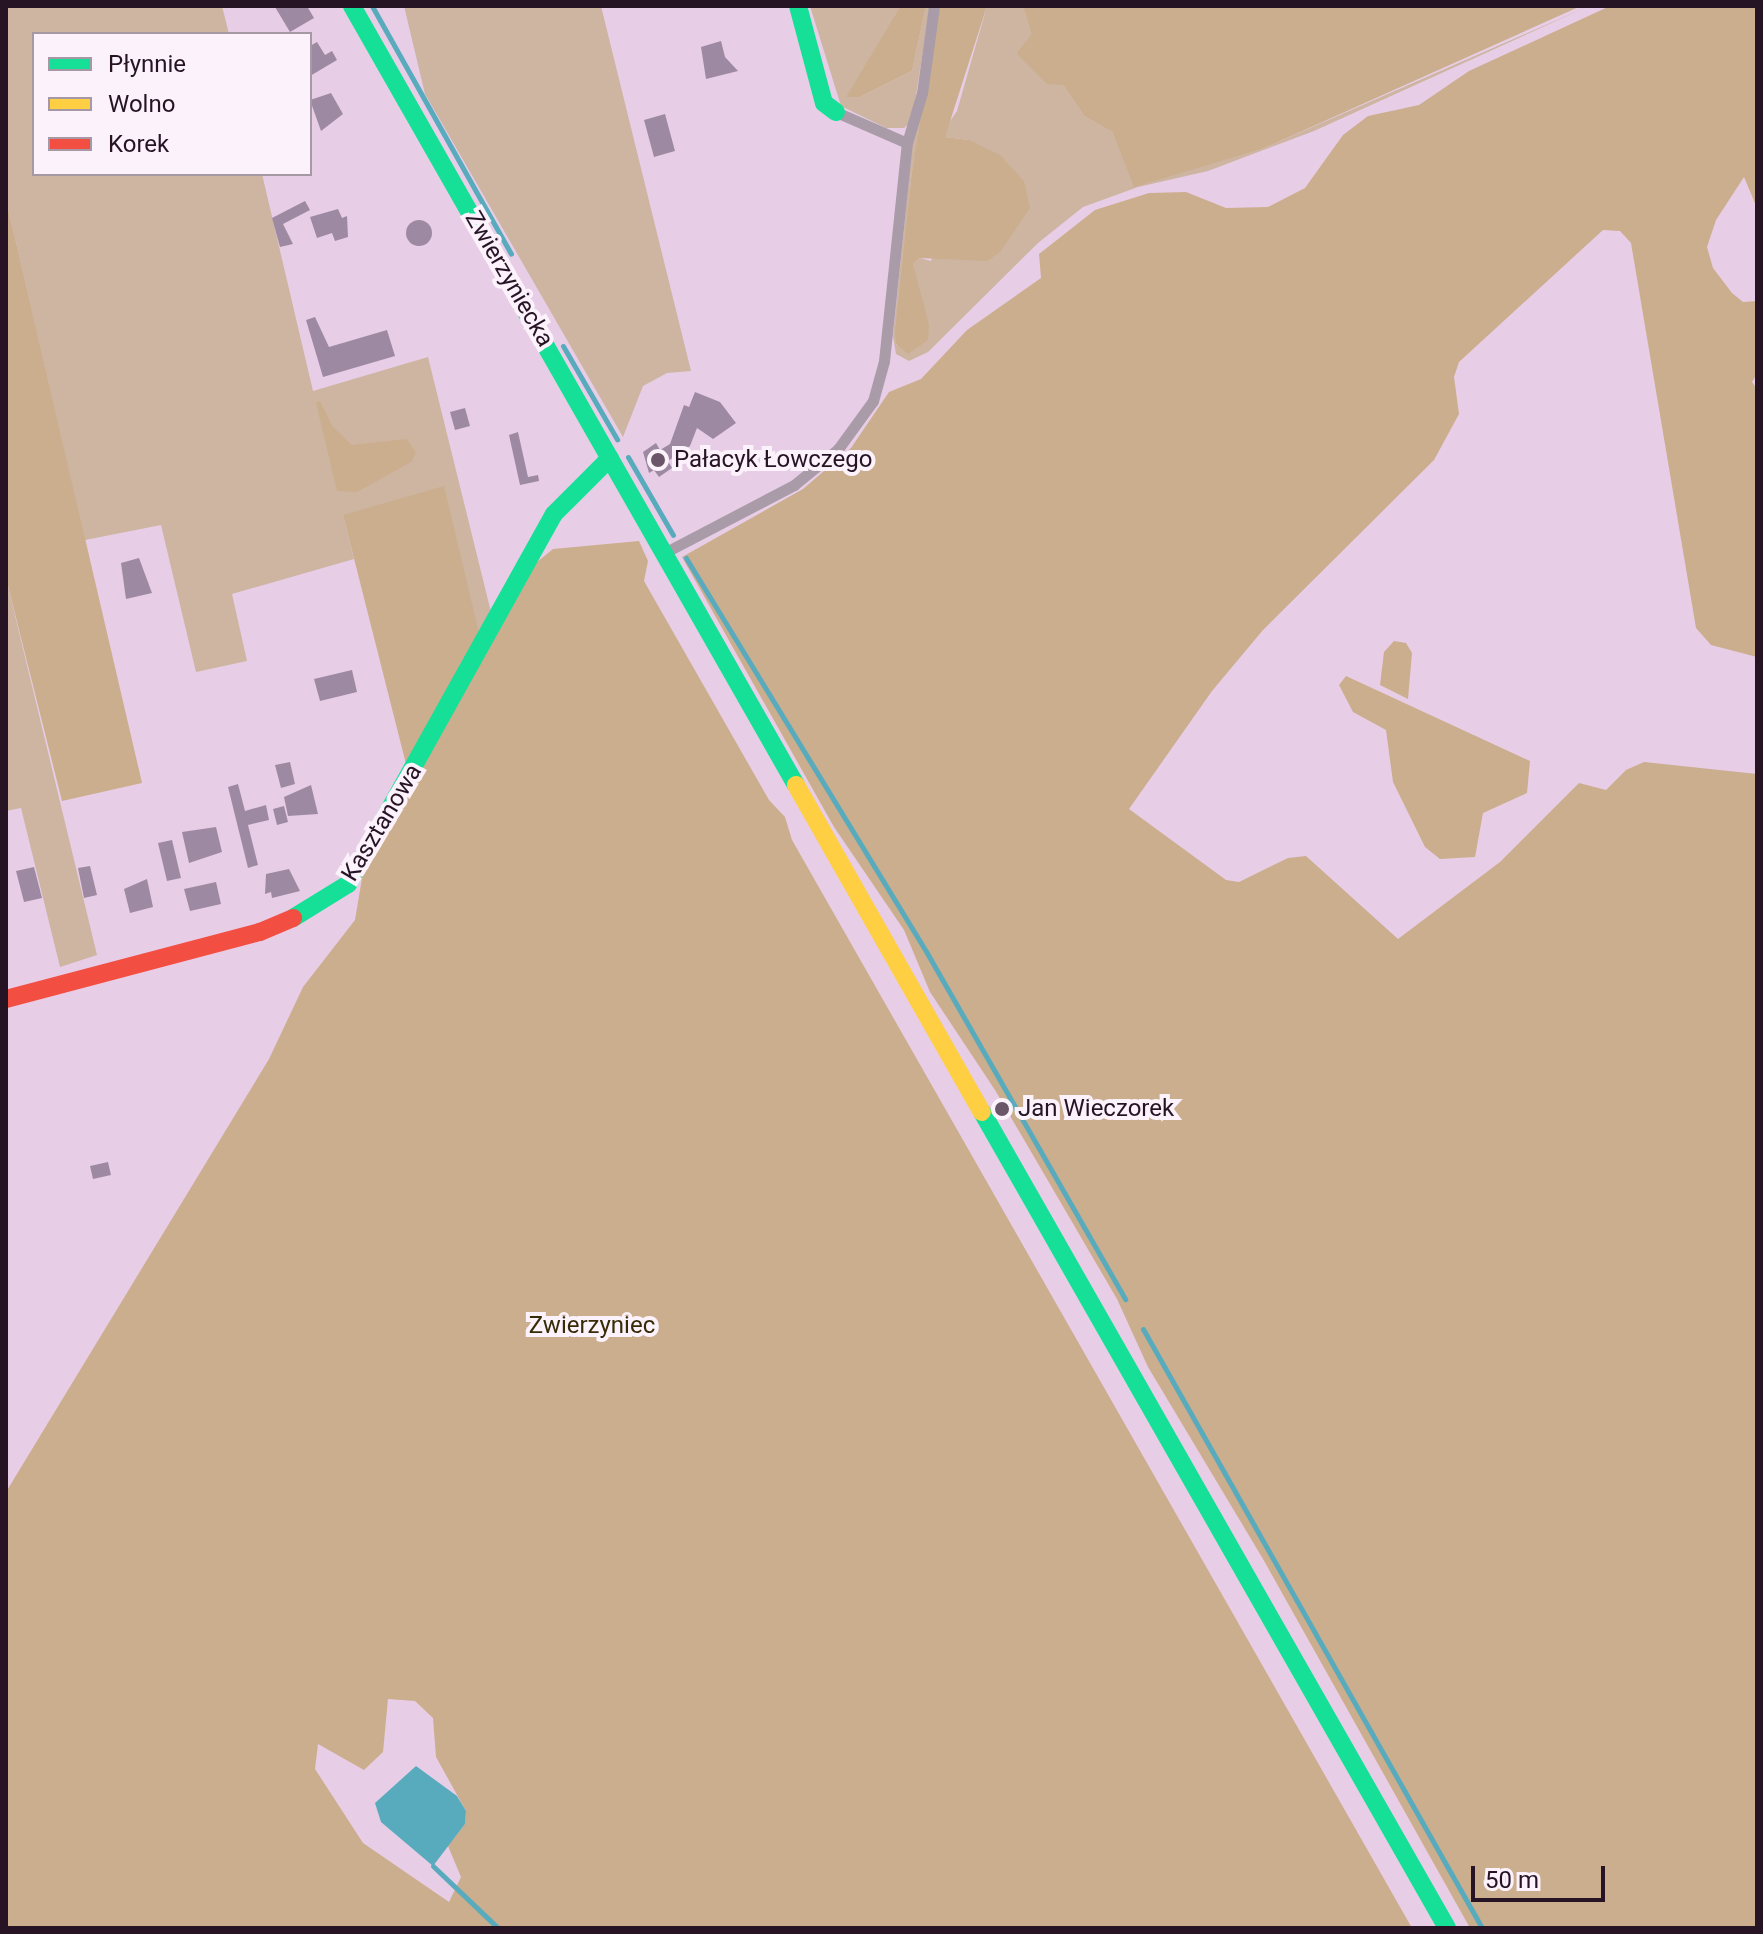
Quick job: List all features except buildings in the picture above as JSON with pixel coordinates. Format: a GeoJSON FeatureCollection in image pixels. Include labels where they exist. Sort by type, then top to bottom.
{"type":"FeatureCollection","features":[{"type":"Feature","properties":{"kind":"street","name":"Zwierzyniecka"},"geometry":{"type":"LineString","coordinates":[[352,6],[1447,1928]]}},
{"type":"Feature","properties":{"kind":"street"},"geometry":{"type":"LineString","coordinates":[[798,6],[824,103],[836,112]]}},
{"type":"Feature","properties":{"kind":"street","name":"Kasztanowa"},"geometry":{"type":"LineString","coordinates":[[6,999],[260,932],[316,908],[348,884],[554,514],[610,458]]}},
{"type":"Feature","properties":{"kind":"lane"},"geometry":{"type":"LineString","coordinates":[[663,553],[794,485],[838,449],[873,401],[884,361],[907,143],[922,93],[934,6]]}},
{"type":"Feature","properties":{"kind":"lane"},"geometry":{"type":"LineString","coordinates":[[836,112],[907,143]]}},
{"type":"Feature","properties":{"kind":"shaded area"},"geometry":{"type":"Polygon","coordinates":[[[6,6],[222,6],[228,32],[32,32],[32,176],[262,176],[313,391],[428,357],[491,612],[479,633],[343,515],[354,559],[232,594],[247,661],[196,672],[161,525],[85,540],[6,199],[6,6]]]}},
{"type":"Feature","properties":{"kind":"shaded area"},"geometry":{"type":"Polygon","coordinates":[[[404,6],[601,6],[691,371],[667,373],[643,386],[623,437],[425,94],[404,6]]]}},
{"type":"Feature","properties":{"kind":"shaded area"},"geometry":{"type":"Polygon","coordinates":[[[810,6],[900,6],[847,96],[860,97],[912,71],[926,6],[930,6],[912,121],[904,128],[886,128],[841,106],[810,6]]]}},
{"type":"Feature","properties":{"kind":"shaded area"},"geometry":{"type":"Polygon","coordinates":[[[938,6],[931,72],[912,171],[896,345],[928,340],[913,264],[920,258],[931,261],[969,140],[945,137],[946,127],[957,111],[987,6],[1023,6],[1031,34],[1016,53],[1063,85],[1084,116],[1112,132],[1134,186],[1262,149],[1589,6],[1314,131],[1208,171],[1138,187],[1083,207],[1038,243],[928,352],[909,361],[896,354],[893,336],[913,139],[938,6]]]}},
{"type":"Feature","properties":{"kind":"shaded area"},"geometry":{"type":"Polygon","coordinates":[[[6,578],[97,955],[60,967],[21,808],[6,811],[6,578]]]}},
{"type":"Feature","properties":{"kind":"green space"},"geometry":{"type":"Polygon","coordinates":[[[900,6],[926,6],[912,71],[860,97],[846,97],[900,6]]]}},
{"type":"Feature","properties":{"kind":"green space"},"geometry":{"type":"Polygon","coordinates":[[[940,6],[987,6],[945,137],[969,140],[1000,155],[1024,181],[1030,208],[1000,252],[987,261],[920,258],[913,264],[929,325],[928,340],[908,354],[896,344],[895,332],[912,171],[940,6]]]}},
{"type":"Feature","properties":{"kind":"green space"},"geometry":{"type":"Polygon","coordinates":[[[1023,6],[1581,6],[1262,149],[1134,187],[1112,132],[1084,116],[1063,85],[1047,84],[1016,53],[1031,34],[1023,6]]]}},
{"type":"Feature","properties":{"kind":"green space"},"geometry":{"type":"Polygon","coordinates":[[[1610,6],[1757,6],[1757,208],[1744,177],[1716,220],[1707,247],[1713,268],[1732,293],[1743,302],[1757,301],[1757,374],[1752,382],[1757,389],[1757,657],[1711,645],[1696,628],[1631,243],[1620,231],[1603,230],[1459,362],[1454,377],[1459,414],[1434,460],[1263,630],[1212,691],[1129,809],[1226,880],[1239,882],[1288,858],[1306,856],[1398,939],[1500,862],[1579,783],[1606,790],[1626,770],[1644,762],[1757,774],[1757,1928],[1470,1928],[1263,1559],[1148,1367],[1117,1299],[995,1090],[930,992],[904,930],[834,827],[682,557],[803,489],[851,448],[889,392],[921,379],[967,330],[1041,278],[1039,254],[1095,210],[1149,193],[1186,192],[1226,208],[1268,207],[1305,188],[1343,135],[1368,116],[1419,105],[1469,71],[1610,6]]]}},
{"type":"Feature","properties":{"kind":"green space"},"geometry":{"type":"Polygon","coordinates":[[[6,199],[142,783],[62,801],[6,578],[6,199]]]}},
{"type":"Feature","properties":{"kind":"green space"},"geometry":{"type":"Polygon","coordinates":[[[320,401],[333,427],[352,445],[407,439],[416,453],[411,462],[357,492],[337,491],[316,403],[320,401]]]}},
{"type":"Feature","properties":{"kind":"green space"},"geometry":{"type":"Polygon","coordinates":[[[444,486],[479,633],[406,764],[343,515],[444,486]]]}},
{"type":"Feature","properties":{"kind":"green space","name":"Zwierzyniec"},"geometry":{"type":"Polygon","coordinates":[[[639,541],[648,561],[644,581],[769,800],[785,817],[792,840],[1412,1928],[6,1928],[6,1492],[269,1059],[303,987],[355,920],[363,872],[537,562],[553,549],[639,541]],[[388,1699],[383,1752],[364,1770],[318,1744],[315,1769],[363,1843],[449,1902],[461,1877],[448,1846],[465,1824],[466,1811],[436,1757],[433,1718],[415,1701],[388,1699]]]}},
{"type":"Feature","properties":{"kind":"green space"},"geometry":{"type":"Polygon","coordinates":[[[1394,641],[1406,643],[1412,653],[1408,699],[1380,685],[1384,652],[1394,641]]]}},
{"type":"Feature","properties":{"kind":"green space"},"geometry":{"type":"Polygon","coordinates":[[[1346,676],[1530,761],[1527,793],[1483,813],[1475,857],[1440,859],[1425,847],[1393,782],[1386,730],[1353,712],[1339,685],[1346,676]]]}},
{"type":"Feature","properties":{"kind":"water"},"geometry":{"type":"Polygon","coordinates":[[[416,1766],[457,1796],[466,1811],[465,1824],[433,1866],[381,1822],[375,1803],[416,1766]]]}},
{"type":"Feature","properties":{"kind":"waterway"},"geometry":{"type":"LineString","coordinates":[[372,6],[511,254]]}},
{"type":"Feature","properties":{"kind":"waterway"},"geometry":{"type":"LineString","coordinates":[[563,346],[617,439]]}},
{"type":"Feature","properties":{"kind":"waterway"},"geometry":{"type":"LineString","coordinates":[[628,457],[673,535]]}},
{"type":"Feature","properties":{"kind":"waterway"},"geometry":{"type":"LineString","coordinates":[[686,558],[927,953],[1125,1299]]}},
{"type":"Feature","properties":{"kind":"waterway"},"geometry":{"type":"LineString","coordinates":[[1143,1329],[1482,1928]]}},
{"type":"Feature","properties":{"kind":"waterway"},"geometry":{"type":"LineString","coordinates":[[433,1866],[498,1928]]}},
{"type":"Feature","properties":{"kind":"traffic: fast"},"geometry":{"type":"LineString","coordinates":[[352,6],[796,785]]}},
{"type":"Feature","properties":{"kind":"traffic: fast"},"geometry":{"type":"LineString","coordinates":[[798,6],[824,103],[836,112]]}},
{"type":"Feature","properties":{"kind":"traffic: fast"},"geometry":{"type":"LineString","coordinates":[[293,918],[348,884],[554,514],[610,458]]}},
{"type":"Feature","properties":{"kind":"traffic: fast"},"geometry":{"type":"LineString","coordinates":[[982,1112],[1447,1928]]}},
{"type":"Feature","properties":{"kind":"traffic: slow"},"geometry":{"type":"LineString","coordinates":[[796,785],[982,1112]]}},
{"type":"Feature","properties":{"kind":"traffic: jam"},"geometry":{"type":"LineString","coordinates":[[6,999],[260,932],[293,918]]}},
{"type":"Feature","properties":{"kind":"place","name":"Pałacyk Łowczego"},"geometry":{"type":"Point","coordinates":[658,460]}},
{"type":"Feature","properties":{"kind":"place","name":"Jan Wieczorek"},"geometry":{"type":"Point","coordinates":[1002,1109]}}]}
